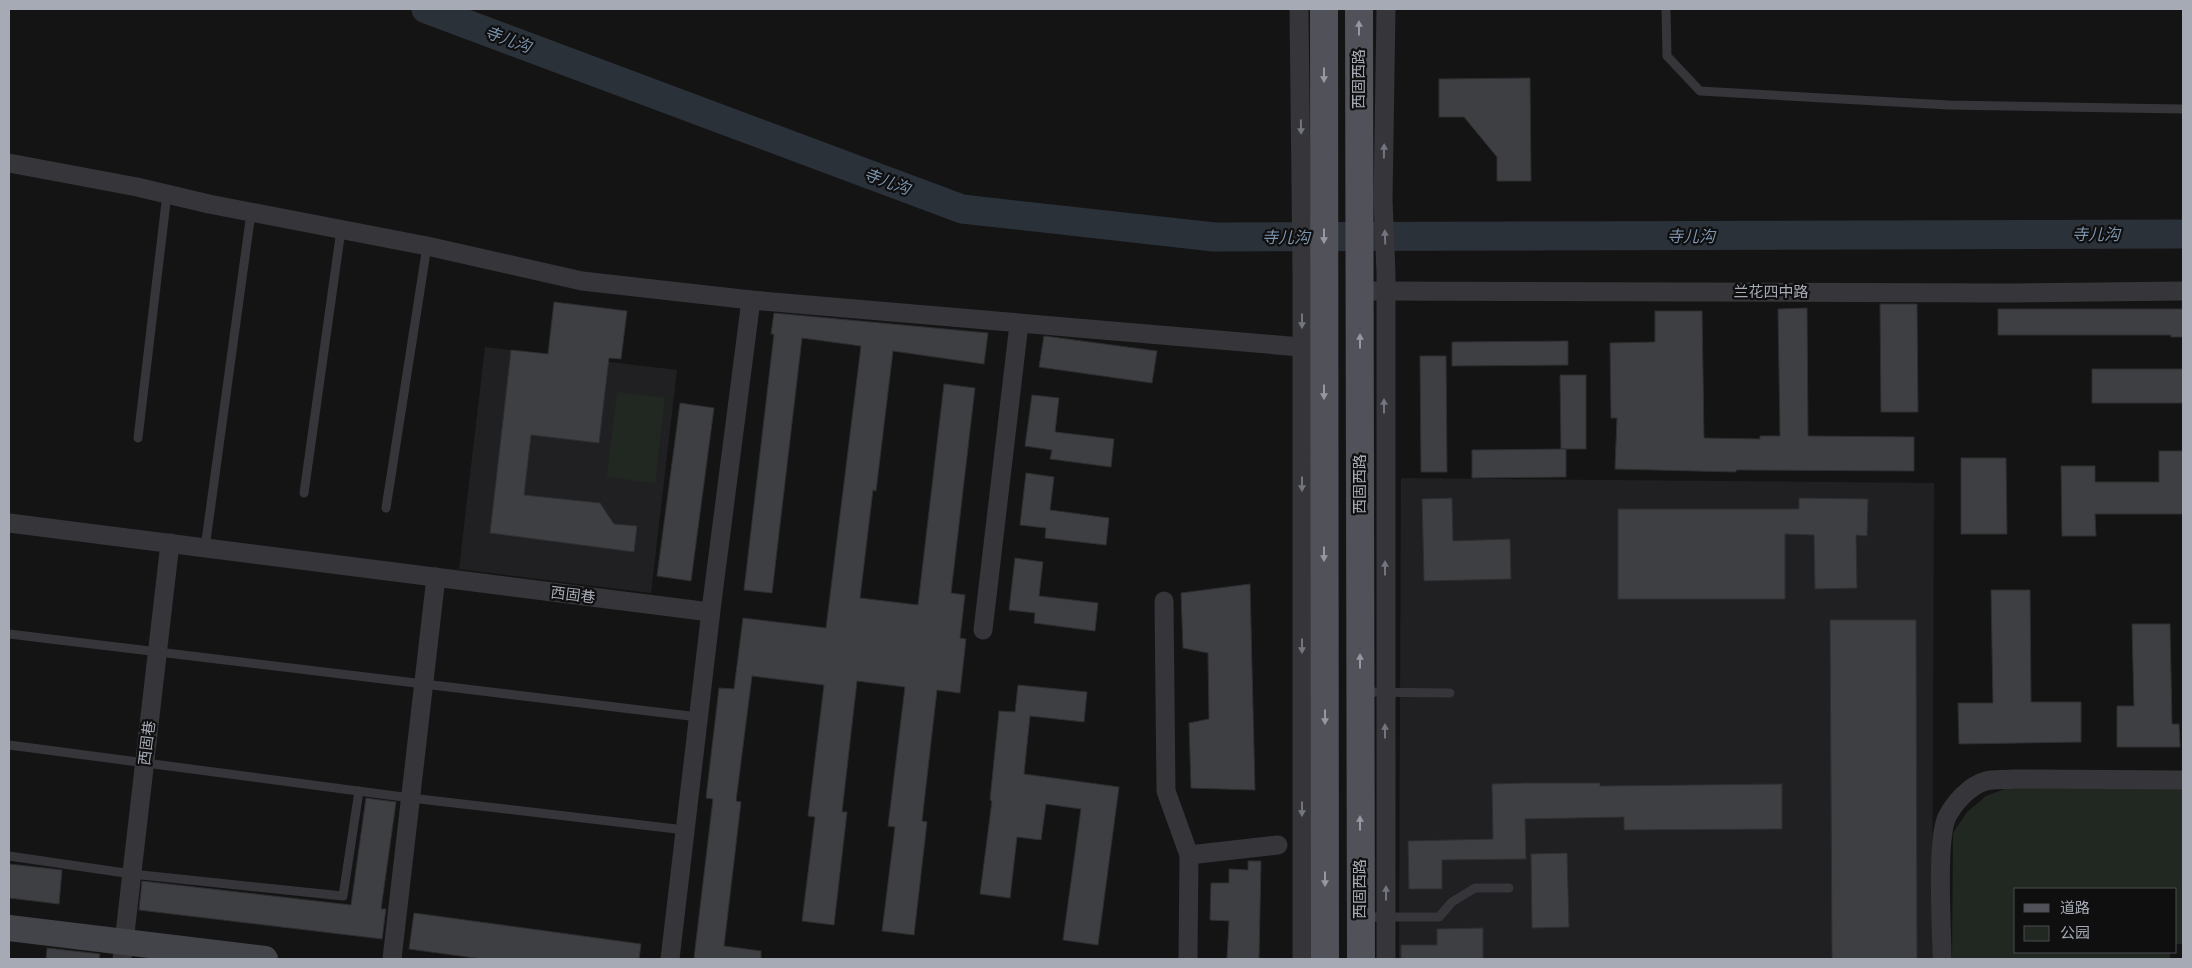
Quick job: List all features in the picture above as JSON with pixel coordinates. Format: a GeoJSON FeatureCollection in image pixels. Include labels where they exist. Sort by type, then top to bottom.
{"type":"FeatureCollection","features":[{"type":"Feature","properties":{"kind":"main road"},"geometry":{"type":"LineString","coordinates":[[1324,9],[1313,199],[1313,349],[1325,959]]}},
{"type":"Feature","properties":{"kind":"main road","name":"西固西路"},"geometry":{"type":"LineString","coordinates":[[1359,9],[1371,200],[1373,692],[1373,917],[1361,959]]}},
{"type":"Feature","properties":{"kind":"street"},"geometry":{"type":"LineString","coordinates":[[1300,9],[1313,199]]}},
{"type":"Feature","properties":{"kind":"street"},"geometry":{"type":"LineString","coordinates":[[1371,200],[1386,9]]}},
{"type":"Feature","properties":{"kind":"street"},"geometry":{"type":"LineString","coordinates":[[9,163],[167,194],[251,213],[427,246],[582,281],[751,300],[1313,349],[1302,959]]}},
{"type":"Feature","properties":{"kind":"street","name":"兰花四中路"},"geometry":{"type":"LineString","coordinates":[[1372,282],[2010,293],[2183,290]]}},
{"type":"Feature","properties":{"kind":"street"},"geometry":{"type":"LineString","coordinates":[[670,959],[710,612],[751,300]]}},
{"type":"Feature","properties":{"kind":"street"},"geometry":{"type":"LineString","coordinates":[[984,630],[1019,324]]}},
{"type":"Feature","properties":{"kind":"street","name":"西固巷"},"geometry":{"type":"LineString","coordinates":[[9,523],[710,612]]}},
{"type":"Feature","properties":{"kind":"street","name":"西固巷"},"geometry":{"type":"LineString","coordinates":[[123,951],[170,543]]}},
{"type":"Feature","properties":{"kind":"street"},"geometry":{"type":"LineString","coordinates":[[392,959],[436,577]]}},
{"type":"Feature","properties":{"kind":"street"},"geometry":{"type":"LineString","coordinates":[[1164,601],[1166,791],[1189,855],[1188,959]]}},
{"type":"Feature","properties":{"kind":"street"},"geometry":{"type":"LineString","coordinates":[[1942,959],[1942,842],[1947,818],[1959,801],[1971,789],[1986,781],[2013,779],[2183,780]]}},
{"type":"Feature","properties":{"kind":"street"},"geometry":{"type":"LineString","coordinates":[[1189,855],[1278,845]]}},
{"type":"Feature","properties":{"kind":"street"},"geometry":{"type":"LineString","coordinates":[[1373,917],[1386,959]]}},
{"type":"Feature","properties":{"kind":"street"},"geometry":{"type":"LineString","coordinates":[[9,928],[123,951],[265,959]]}},
{"type":"Feature","properties":{"kind":"lane"},"geometry":{"type":"LineString","coordinates":[[1666,9],[1667,56],[1700,91],[1948,105],[2183,109]]}},
{"type":"Feature","properties":{"kind":"lane"},"geometry":{"type":"LineString","coordinates":[[138,438],[167,194]]}},
{"type":"Feature","properties":{"kind":"lane"},"geometry":{"type":"LineString","coordinates":[[205,548],[251,213]]}},
{"type":"Feature","properties":{"kind":"lane"},"geometry":{"type":"LineString","coordinates":[[304,493],[341,230]]}},
{"type":"Feature","properties":{"kind":"lane"},"geometry":{"type":"LineString","coordinates":[[386,508],[427,246]]}},
{"type":"Feature","properties":{"kind":"lane"},"geometry":{"type":"LineString","coordinates":[[9,634],[698,718]]}},
{"type":"Feature","properties":{"kind":"lane"},"geometry":{"type":"LineString","coordinates":[[1373,692],[1450,694]]}},
{"type":"Feature","properties":{"kind":"lane"},"geometry":{"type":"LineString","coordinates":[[9,745],[410,798],[685,830]]}},
{"type":"Feature","properties":{"kind":"lane"},"geometry":{"type":"LineString","coordinates":[[9,856],[132,874],[343,896],[359,791]]}},
{"type":"Feature","properties":{"kind":"lane"},"geometry":{"type":"LineString","coordinates":[[1373,917],[1439,916],[1452,902],[1475,888],[1509,888]]}},
{"type":"Feature","properties":{"kind":"shaded area"},"geometry":{"type":"Polygon","coordinates":[[[485,347],[677,370],[651,593],[459,569],[485,347]]]}},
{"type":"Feature","properties":{"kind":"shaded area"},"geometry":{"type":"Polygon","coordinates":[[[1401,478],[1934,483],[1932,959],[1399,959],[1401,478]]]}},
{"type":"Feature","properties":{"kind":"green space"},"geometry":{"type":"Polygon","coordinates":[[[617,392],[665,398],[655,483],[607,477],[617,392]]]}},
{"type":"Feature","properties":{"kind":"green space"},"geometry":{"type":"Polygon","coordinates":[[[2010,787],[2183,788],[2183,944],[2177,944],[2177,888],[2014,888],[2014,953],[2170,953],[2170,959],[1952,959],[1953,833],[1967,812],[1986,796],[2010,787]]]}},
{"type":"Feature","properties":{"kind":"building"},"geometry":{"type":"Polygon","coordinates":[[[1530,78],[1531,181],[1497,181],[1497,157],[1464,117],[1439,117],[1439,79],[1530,78]]]}},
{"type":"Feature","properties":{"kind":"building"},"geometry":{"type":"Polygon","coordinates":[[[554,302],[627,311],[621,359],[609,358],[599,443],[531,435],[524,495],[600,503],[614,524],[637,526],[634,552],[490,533],[511,350],[548,354],[554,302]]]}},
{"type":"Feature","properties":{"kind":"building"},"geometry":{"type":"Polygon","coordinates":[[[1880,304],[1917,304],[1918,412],[1881,412],[1880,304]]]}},
{"type":"Feature","properties":{"kind":"building"},"geometry":{"type":"Polygon","coordinates":[[[1807,308],[1808,436],[1914,437],[1914,471],[1736,470],[1736,472],[1615,469],[1617,418],[1611,418],[1610,343],[1655,342],[1655,311],[1702,311],[1704,438],[1760,439],[1760,436],[1780,436],[1778,309],[1807,308]]]}},
{"type":"Feature","properties":{"kind":"building"},"geometry":{"type":"Polygon","coordinates":[[[1998,309],[2183,309],[2183,337],[2171,337],[2171,335],[1998,335],[1998,309]]]}},
{"type":"Feature","properties":{"kind":"building"},"geometry":{"type":"Polygon","coordinates":[[[774,313],[988,333],[984,364],[893,351],[876,491],[873,490],[860,598],[918,605],[944,384],[975,388],[951,593],[965,595],[960,638],[966,639],[960,693],[937,690],[922,821],[927,822],[914,935],[882,931],[895,827],[888,826],[905,687],[857,681],[842,812],[847,812],[834,925],[802,921],[815,817],[808,816],[824,685],[752,676],[736,801],[741,802],[724,946],[761,951],[761,959],[694,958],[713,799],[706,798],[719,688],[734,689],[743,618],[826,628],[861,346],[802,338],[772,593],[744,590],[774,334],[771,334],[774,313]]]}},
{"type":"Feature","properties":{"kind":"building"},"geometry":{"type":"Polygon","coordinates":[[[1044,336],[1157,351],[1152,383],[1039,367],[1044,336]]]}},
{"type":"Feature","properties":{"kind":"building"},"geometry":{"type":"Polygon","coordinates":[[[1568,341],[1568,365],[1452,366],[1452,342],[1568,341]]]}},
{"type":"Feature","properties":{"kind":"building"},"geometry":{"type":"Polygon","coordinates":[[[1420,356],[1446,356],[1447,472],[1421,472],[1420,356]]]}},
{"type":"Feature","properties":{"kind":"building"},"geometry":{"type":"Polygon","coordinates":[[[2092,369],[2183,369],[2183,403],[2092,403],[2092,369]]]}},
{"type":"Feature","properties":{"kind":"building"},"geometry":{"type":"Polygon","coordinates":[[[1560,375],[1586,375],[1586,449],[1561,449],[1560,375]]]}},
{"type":"Feature","properties":{"kind":"building"},"geometry":{"type":"Polygon","coordinates":[[[1032,395],[1059,398],[1055,432],[1114,439],[1111,467],[1050,459],[1052,450],[1025,446],[1032,395]]]}},
{"type":"Feature","properties":{"kind":"building"},"geometry":{"type":"Polygon","coordinates":[[[680,403],[714,408],[691,581],[657,576],[680,403]]]}},
{"type":"Feature","properties":{"kind":"building"},"geometry":{"type":"Polygon","coordinates":[[[1566,449],[1566,477],[1472,478],[1472,450],[1566,449]]]}},
{"type":"Feature","properties":{"kind":"building"},"geometry":{"type":"Polygon","coordinates":[[[2159,451],[2183,451],[2183,514],[2095,514],[2096,536],[2062,536],[2061,466],[2095,466],[2095,482],[2159,482],[2159,451]]]}},
{"type":"Feature","properties":{"kind":"building"},"geometry":{"type":"Polygon","coordinates":[[[1961,458],[2006,458],[2007,534],[1961,534],[1961,458]]]}},
{"type":"Feature","properties":{"kind":"building"},"geometry":{"type":"Polygon","coordinates":[[[1026,473],[1054,477],[1050,510],[1109,518],[1106,545],[1045,538],[1046,528],[1020,525],[1026,473]]]}},
{"type":"Feature","properties":{"kind":"building"},"geometry":{"type":"Polygon","coordinates":[[[1452,498],[1453,541],[1510,539],[1511,579],[1424,581],[1422,499],[1452,498]]]}},
{"type":"Feature","properties":{"kind":"building"},"geometry":{"type":"Polygon","coordinates":[[[1799,498],[1868,499],[1867,536],[1856,535],[1857,588],[1815,589],[1814,535],[1785,534],[1785,599],[1618,599],[1618,509],[1799,509],[1799,498]]]}},
{"type":"Feature","properties":{"kind":"building"},"geometry":{"type":"Polygon","coordinates":[[[1015,558],[1043,562],[1039,596],[1098,603],[1095,631],[1034,623],[1035,613],[1009,610],[1015,558]]]}},
{"type":"Feature","properties":{"kind":"building"},"geometry":{"type":"Polygon","coordinates":[[[1250,584],[1255,790],[1191,788],[1189,723],[1209,719],[1208,653],[1183,648],[1181,593],[1250,584]]]}},
{"type":"Feature","properties":{"kind":"building"},"geometry":{"type":"Polygon","coordinates":[[[1991,590],[2030,590],[2031,702],[2081,702],[2081,742],[1959,744],[1958,703],[1993,703],[1991,590]]]}},
{"type":"Feature","properties":{"kind":"building"},"geometry":{"type":"Polygon","coordinates":[[[1830,620],[1916,620],[1917,959],[1832,959],[1830,620]]]}},
{"type":"Feature","properties":{"kind":"building"},"geometry":{"type":"Polygon","coordinates":[[[2132,624],[2170,624],[2172,724],[2179,724],[2180,747],[2117,747],[2117,706],[2134,706],[2132,624]]]}},
{"type":"Feature","properties":{"kind":"building"},"geometry":{"type":"Polygon","coordinates":[[[1018,685],[1087,692],[1084,722],[1030,716],[1024,774],[1119,787],[1098,945],[1063,940],[1081,809],[1046,804],[1041,840],[1017,837],[1010,898],[980,894],[992,801],[990,800],[999,711],[1015,712],[1018,685]]]}},
{"type":"Feature","properties":{"kind":"building"},"geometry":{"type":"Polygon","coordinates":[[[1600,783],[1600,786],[1782,784],[1782,829],[1624,830],[1624,817],[1525,819],[1526,859],[1442,860],[1442,889],[1409,889],[1408,841],[1493,839],[1492,784],[1600,783]]]}},
{"type":"Feature","properties":{"kind":"building"},"geometry":{"type":"Polygon","coordinates":[[[366,798],[396,802],[381,909],[386,909],[382,939],[139,910],[142,881],[351,905],[366,798]]]}},
{"type":"Feature","properties":{"kind":"building"},"geometry":{"type":"Polygon","coordinates":[[[1567,853],[1569,927],[1532,928],[1531,854],[1567,853]]]}},
{"type":"Feature","properties":{"kind":"building"},"geometry":{"type":"Polygon","coordinates":[[[1248,861],[1261,861],[1259,959],[1227,959],[1229,921],[1210,920],[1211,883],[1229,883],[1229,869],[1248,870],[1248,861]]]}},
{"type":"Feature","properties":{"kind":"building"},"geometry":{"type":"Polygon","coordinates":[[[9,864],[62,870],[59,904],[9,898],[9,864]]]}},
{"type":"Feature","properties":{"kind":"building"},"geometry":{"type":"Polygon","coordinates":[[[414,913],[641,944],[639,959],[482,959],[409,949],[414,913]]]}},
{"type":"Feature","properties":{"kind":"building"},"geometry":{"type":"Polygon","coordinates":[[[1483,928],[1483,959],[1401,959],[1401,945],[1437,945],[1437,929],[1483,928]]]}},
{"type":"Feature","properties":{"kind":"building"},"geometry":{"type":"Polygon","coordinates":[[[47,948],[100,954],[99,959],[46,959],[47,948]]]}},
{"type":"Feature","properties":{"kind":"waterway","name":"寺儿沟"},"geometry":{"type":"LineString","coordinates":[[426,9],[962,209],[1214,237],[2183,234]]}}]}
